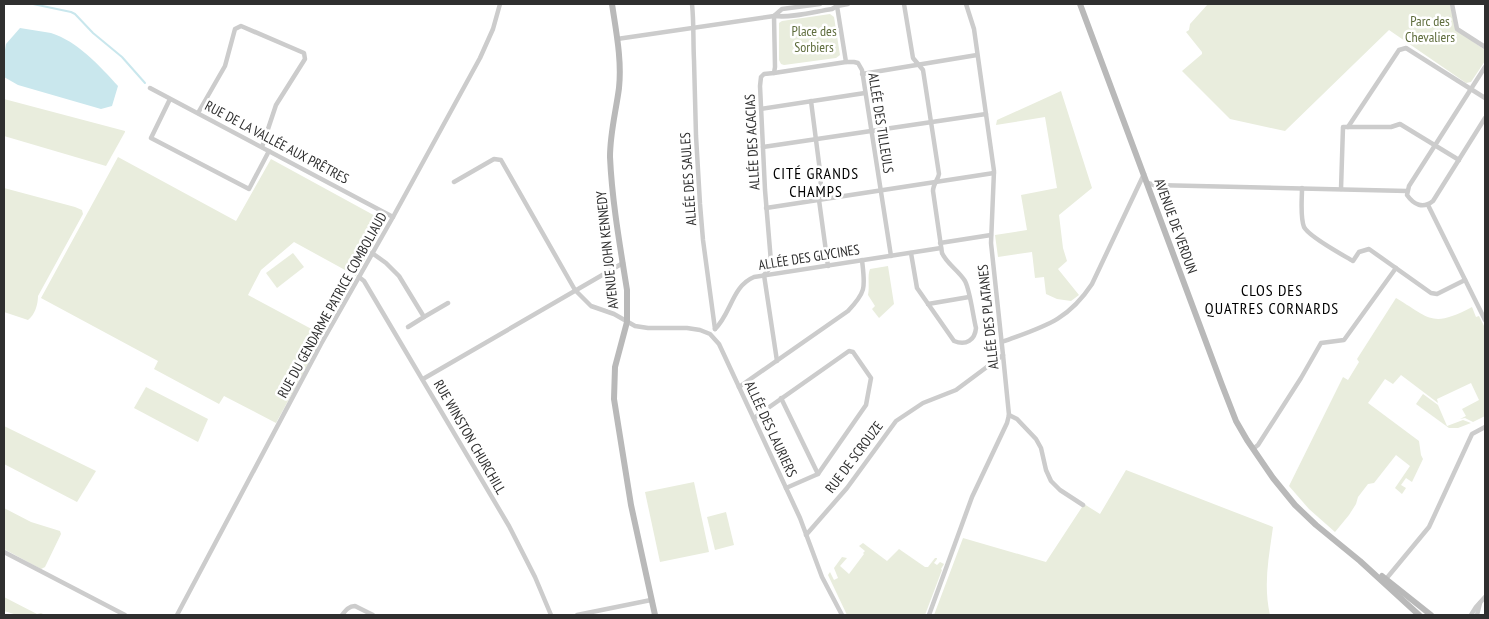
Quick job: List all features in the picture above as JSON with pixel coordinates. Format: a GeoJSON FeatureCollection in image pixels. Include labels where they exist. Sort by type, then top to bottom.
{"type":"FeatureCollection","features":[{"type":"Feature","properties":{"kind":"main road","name":"AVENUE JOHN KENNEDY"},"geometry":{"type":"LineString","coordinates":[[612,4],[617,39],[619,88],[610,155],[626,290],[627,322],[614,367],[614,399],[631,505],[653,613]]}},
{"type":"Feature","properties":{"kind":"main road","name":"AVENUE DE VERDUN"},"geometry":{"type":"LineString","coordinates":[[1080,4],[1236,421],[1253,449],[1284,492],[1304,515],[1360,561],[1419,615]]}},
{"type":"Feature","properties":{"kind":"main road","name":"AVENUE DE VERDUN"},"geometry":{"type":"LineString","coordinates":[[1360,561],[1431,615]]}},
{"type":"Feature","properties":{"kind":"street","name":"RUE DU GENDARME PATRICE COMBOLIAUD"},"geometry":{"type":"LineString","coordinates":[[177,615],[321,344],[393,217],[487,44],[500,4]]}},
{"type":"Feature","properties":{"kind":"street","name":"ALLÉE DES SAULES"},"geometry":{"type":"LineString","coordinates":[[692,4],[699,196],[715,329]]}},
{"type":"Feature","properties":{"kind":"street"},"geometry":{"type":"LineString","coordinates":[[774,16],[782,10],[820,4]]}},
{"type":"Feature","properties":{"kind":"street"},"geometry":{"type":"LineString","coordinates":[[617,39],[774,16],[795,16],[832,9],[835,5],[848,4]]}},
{"type":"Feature","properties":{"kind":"street"},"geometry":{"type":"LineString","coordinates":[[904,4],[913,58],[923,70],[939,174],[934,183],[933,191],[941,246],[945,258],[965,281],[976,328],[971,340],[960,344],[954,341],[928,304],[916,283],[910,253]]}},
{"type":"Feature","properties":{"kind":"street","name":"ALLÉE DES PLATANES"},"geometry":{"type":"LineString","coordinates":[[930,615],[972,497],[1009,415],[1004,355],[990,243],[994,173],[974,30],[966,4]]}},
{"type":"Feature","properties":{"kind":"street"},"geometry":{"type":"LineString","coordinates":[[1452,4],[1458,29],[1485,47]]}},
{"type":"Feature","properties":{"kind":"street"},"geometry":{"type":"LineString","coordinates":[[774,16],[774,73],[846,62],[835,5]]}},
{"type":"Feature","properties":{"kind":"street"},"geometry":{"type":"LineString","coordinates":[[198,113],[225,66],[235,28],[241,26],[304,53],[305,59],[276,104],[262,146]]}},
{"type":"Feature","properties":{"kind":"street"},"geometry":{"type":"LineString","coordinates":[[1348,127],[1399,50],[1406,48],[1485,98]]}},
{"type":"Feature","properties":{"kind":"street"},"geometry":{"type":"LineString","coordinates":[[862,74],[977,55]]}},
{"type":"Feature","properties":{"kind":"street","name":"ALLÉE DES TILLEULS"},"geometry":{"type":"LineString","coordinates":[[846,62],[858,63],[862,74],[891,256]]}},
{"type":"Feature","properties":{"kind":"street"},"geometry":{"type":"LineString","coordinates":[[1485,67],[1409,186],[1408,195],[1414,204],[1428,205],[1433,201],[1485,118]]}},
{"type":"Feature","properties":{"kind":"street","name":"ALLÉE DES ACACIAS"},"geometry":{"type":"LineString","coordinates":[[764,275],[769,269],[771,262],[766,208],[760,86],[761,77],[764,74],[774,73]]}},
{"type":"Feature","properties":{"kind":"street","name":"RUE DE LA VALLÉE AUX PRÊTRES"},"geometry":{"type":"LineString","coordinates":[[150,88],[393,217]]}},
{"type":"Feature","properties":{"kind":"street"},"geometry":{"type":"LineString","coordinates":[[761,109],[865,93]]}},
{"type":"Feature","properties":{"kind":"street"},"geometry":{"type":"LineString","coordinates":[[170,98],[152,138],[249,188],[269,151]]}},
{"type":"Feature","properties":{"kind":"street"},"geometry":{"type":"LineString","coordinates":[[811,101],[821,179],[818,200],[828,266]]}},
{"type":"Feature","properties":{"kind":"street"},"geometry":{"type":"LineString","coordinates":[[763,147],[986,114]]}},
{"type":"Feature","properties":{"kind":"street"},"geometry":{"type":"LineString","coordinates":[[1341,189],[1343,127],[1391,127],[1400,124],[1459,160]]}},
{"type":"Feature","properties":{"kind":"street"},"geometry":{"type":"LineString","coordinates":[[454,182],[494,159],[501,160],[575,290],[592,306],[614,314],[635,326],[687,328],[710,334]]}},
{"type":"Feature","properties":{"kind":"street"},"geometry":{"type":"LineString","coordinates":[[766,208],[994,173]]}},
{"type":"Feature","properties":{"kind":"street"},"geometry":{"type":"LineString","coordinates":[[1002,342],[1046,326],[1063,316],[1085,294],[1092,284],[1144,174]]}},
{"type":"Feature","properties":{"kind":"street"},"geometry":{"type":"LineString","coordinates":[[1148,183],[1407,191]]}},
{"type":"Feature","properties":{"kind":"street"},"geometry":{"type":"LineString","coordinates":[[1302,188],[1305,230],[1353,261],[1359,252],[1369,249],[1431,293],[1437,294],[1465,280]]}},
{"type":"Feature","properties":{"kind":"street"},"geometry":{"type":"LineString","coordinates":[[1428,205],[1485,320]]}},
{"type":"Feature","properties":{"kind":"street","name":"ALLÉE DES GLYCINES"},"geometry":{"type":"LineString","coordinates":[[710,334],[720,324],[739,288],[747,280],[764,275],[910,253],[991,235]]}},
{"type":"Feature","properties":{"kind":"street"},"geometry":{"type":"LineString","coordinates":[[372,253],[400,276],[424,317]]}},
{"type":"Feature","properties":{"kind":"street"},"geometry":{"type":"LineString","coordinates":[[739,387],[848,311],[859,299],[865,286],[862,260]]}},
{"type":"Feature","properties":{"kind":"street"},"geometry":{"type":"LineString","coordinates":[[423,379],[623,263]]}},
{"type":"Feature","properties":{"kind":"street"},"geometry":{"type":"LineString","coordinates":[[1253,449],[1301,378],[1322,342],[1344,340],[1396,268]]}},
{"type":"Feature","properties":{"kind":"street"},"geometry":{"type":"LineString","coordinates":[[764,275],[777,361]]}},
{"type":"Feature","properties":{"kind":"street","name":"RUE WINSTON CHURCHILL"},"geometry":{"type":"LineString","coordinates":[[359,277],[364,281],[423,379],[525,555],[551,615]]}},
{"type":"Feature","properties":{"kind":"street"},"geometry":{"type":"LineString","coordinates":[[928,304],[969,297]]}},
{"type":"Feature","properties":{"kind":"street"},"geometry":{"type":"LineString","coordinates":[[408,327],[448,303]]}},
{"type":"Feature","properties":{"kind":"street","name":"ALLÉE DES LAURIERS"},"geometry":{"type":"LineString","coordinates":[[710,334],[718,344],[754,418],[806,534],[822,576],[842,615]]}},
{"type":"Feature","properties":{"kind":"street"},"geometry":{"type":"LineString","coordinates":[[754,418],[849,351],[853,352],[871,378],[866,405],[818,474],[786,488]]}},
{"type":"Feature","properties":{"kind":"street","name":"RUE DE SCROUZE"},"geometry":{"type":"LineString","coordinates":[[806,534],[847,488],[896,421],[924,403],[956,390],[1004,355]]}},
{"type":"Feature","properties":{"kind":"street"},"geometry":{"type":"LineString","coordinates":[[781,398],[818,474]]}},
{"type":"Feature","properties":{"kind":"street"},"geometry":{"type":"LineString","coordinates":[[1009,415],[1020,421],[1036,439],[1041,448],[1046,470],[1051,481],[1060,490],[1083,505]]}},
{"type":"Feature","properties":{"kind":"street"},"geometry":{"type":"LineString","coordinates":[[1386,579],[1429,527],[1472,434],[1485,427]]}},
{"type":"Feature","properties":{"kind":"street"},"geometry":{"type":"LineString","coordinates":[[4,552],[125,615]]}},
{"type":"Feature","properties":{"kind":"street"},"geometry":{"type":"LineString","coordinates":[[1471,615],[1485,597]]}},
{"type":"Feature","properties":{"kind":"street"},"geometry":{"type":"LineString","coordinates":[[577,615],[651,600]]}},
{"type":"Feature","properties":{"kind":"street"},"geometry":{"type":"LineString","coordinates":[[1477,615],[1480,602]]}},
{"type":"Feature","properties":{"kind":"street"},"geometry":{"type":"LineString","coordinates":[[342,615],[346,610],[355,606],[373,615]]}},
{"type":"Feature","properties":{"kind":"green space","name":"Parc des Chevaliers"},"geometry":{"type":"Polygon","coordinates":[[[1208,4],[1450,4],[1456,30],[1485,50],[1485,61],[1471,82],[1466,83],[1389,30],[1285,131],[1230,119],[1182,71],[1202,54],[1186,32],[1189,30],[1190,24],[1208,4]]]}},
{"type":"Feature","properties":{"kind":"green space","name":"Place des Sorbiers"},"geometry":{"type":"Polygon","coordinates":[[[830,14],[834,17],[840,55],[836,58],[781,64],[779,60],[779,23],[830,14]]]}},
{"type":"Feature","properties":{"kind":"green space"},"geometry":{"type":"Polygon","coordinates":[[[1061,91],[1092,188],[1059,215],[1063,248],[1067,261],[1058,269],[1079,295],[1071,301],[1057,299],[1046,294],[1044,277],[1035,278],[1032,252],[998,257],[995,235],[1027,230],[1021,195],[1057,188],[1045,117],[996,125],[997,120],[1061,91]]]}},
{"type":"Feature","properties":{"kind":"green space"},"geometry":{"type":"Polygon","coordinates":[[[4,99],[125,132],[106,166],[4,136],[4,99]]]}},
{"type":"Feature","properties":{"kind":"green space"},"geometry":{"type":"Polygon","coordinates":[[[118,157],[236,221],[271,159],[379,218],[380,216],[384,218],[385,223],[356,276],[294,242],[261,270],[248,295],[319,333],[314,344],[318,346],[276,423],[224,396],[219,404],[154,369],[158,361],[41,298],[118,157]]]}},
{"type":"Feature","properties":{"kind":"green space"},"geometry":{"type":"Polygon","coordinates":[[[4,188],[75,207],[82,210],[83,214],[38,296],[36,309],[28,320],[4,312],[4,188]]]}},
{"type":"Feature","properties":{"kind":"green space"},"geometry":{"type":"Polygon","coordinates":[[[293,253],[304,267],[277,288],[266,273],[293,253]]]}},
{"type":"Feature","properties":{"kind":"green space"},"geometry":{"type":"Polygon","coordinates":[[[888,266],[894,304],[879,318],[872,309],[875,306],[868,295],[869,272],[870,269],[888,266]]]}},
{"type":"Feature","properties":{"kind":"green space"},"geometry":{"type":"Polygon","coordinates":[[[1396,298],[1425,316],[1432,318],[1440,319],[1459,314],[1472,307],[1476,317],[1479,316],[1485,328],[1485,416],[1473,422],[1465,418],[1460,419],[1466,416],[1462,409],[1479,400],[1471,383],[1437,399],[1438,403],[1401,375],[1393,384],[1385,379],[1368,403],[1419,441],[1423,459],[1412,482],[1406,478],[1401,485],[1406,488],[1402,494],[1395,488],[1410,466],[1396,455],[1374,483],[1368,484],[1358,497],[1349,515],[1335,532],[1309,509],[1289,486],[1343,377],[1348,380],[1359,362],[1357,359],[1396,298]]]}},
{"type":"Feature","properties":{"kind":"green space"},"geometry":{"type":"Polygon","coordinates":[[[146,387],[208,419],[198,442],[134,408],[146,387]]]}},
{"type":"Feature","properties":{"kind":"green space"},"geometry":{"type":"Polygon","coordinates":[[[1423,394],[1438,405],[1447,426],[1463,420],[1471,423],[1458,428],[1449,428],[1416,404],[1423,394]]]}},
{"type":"Feature","properties":{"kind":"green space"},"geometry":{"type":"Polygon","coordinates":[[[4,426],[96,471],[77,502],[4,464],[4,426]]]}},
{"type":"Feature","properties":{"kind":"green space"},"geometry":{"type":"Polygon","coordinates":[[[1126,470],[1273,527],[1267,581],[1270,615],[934,615],[963,538],[1046,562],[1084,504],[1100,514],[1126,470]]]}},
{"type":"Feature","properties":{"kind":"green space"},"geometry":{"type":"Polygon","coordinates":[[[694,482],[709,552],[660,562],[645,492],[694,482]]]}},
{"type":"Feature","properties":{"kind":"green space"},"geometry":{"type":"Polygon","coordinates":[[[4,508],[31,522],[60,531],[61,534],[45,567],[41,569],[4,549],[4,508]]]}},
{"type":"Feature","properties":{"kind":"green space"},"geometry":{"type":"Polygon","coordinates":[[[726,512],[734,545],[715,550],[707,517],[726,512]]]}},
{"type":"Feature","properties":{"kind":"green space"},"geometry":{"type":"Polygon","coordinates":[[[863,543],[887,561],[899,549],[925,567],[928,567],[935,558],[937,559],[934,563],[937,565],[940,562],[944,564],[925,615],[847,615],[828,575],[830,572],[834,580],[838,578],[834,568],[842,557],[847,558],[840,566],[849,574],[864,554],[865,551],[859,546],[863,543]]]}},
{"type":"Feature","properties":{"kind":"green space"},"geometry":{"type":"Polygon","coordinates":[[[4,597],[37,614],[45,615],[17,615],[4,611],[4,597]]]}},
{"type":"Feature","properties":{"kind":"water"},"geometry":{"type":"Polygon","coordinates":[[[20,28],[51,33],[70,42],[88,55],[118,86],[112,106],[101,109],[18,85],[4,77],[6,44],[20,28]]]}},
{"type":"Feature","properties":{"kind":"waterway"},"geometry":{"type":"LineString","coordinates":[[33,4],[75,14],[93,33],[122,57],[145,83]]}},
{"type":"Feature","properties":{"kind":"district","name":"CITÉ GRANDS CHAMPS"},"geometry":{"type":"Point","coordinates":[816,182]}},
{"type":"Feature","properties":{"kind":"district","name":"CLOS DES QUATRES CORNARDS"},"geometry":{"type":"Point","coordinates":[1272,299]}}]}
